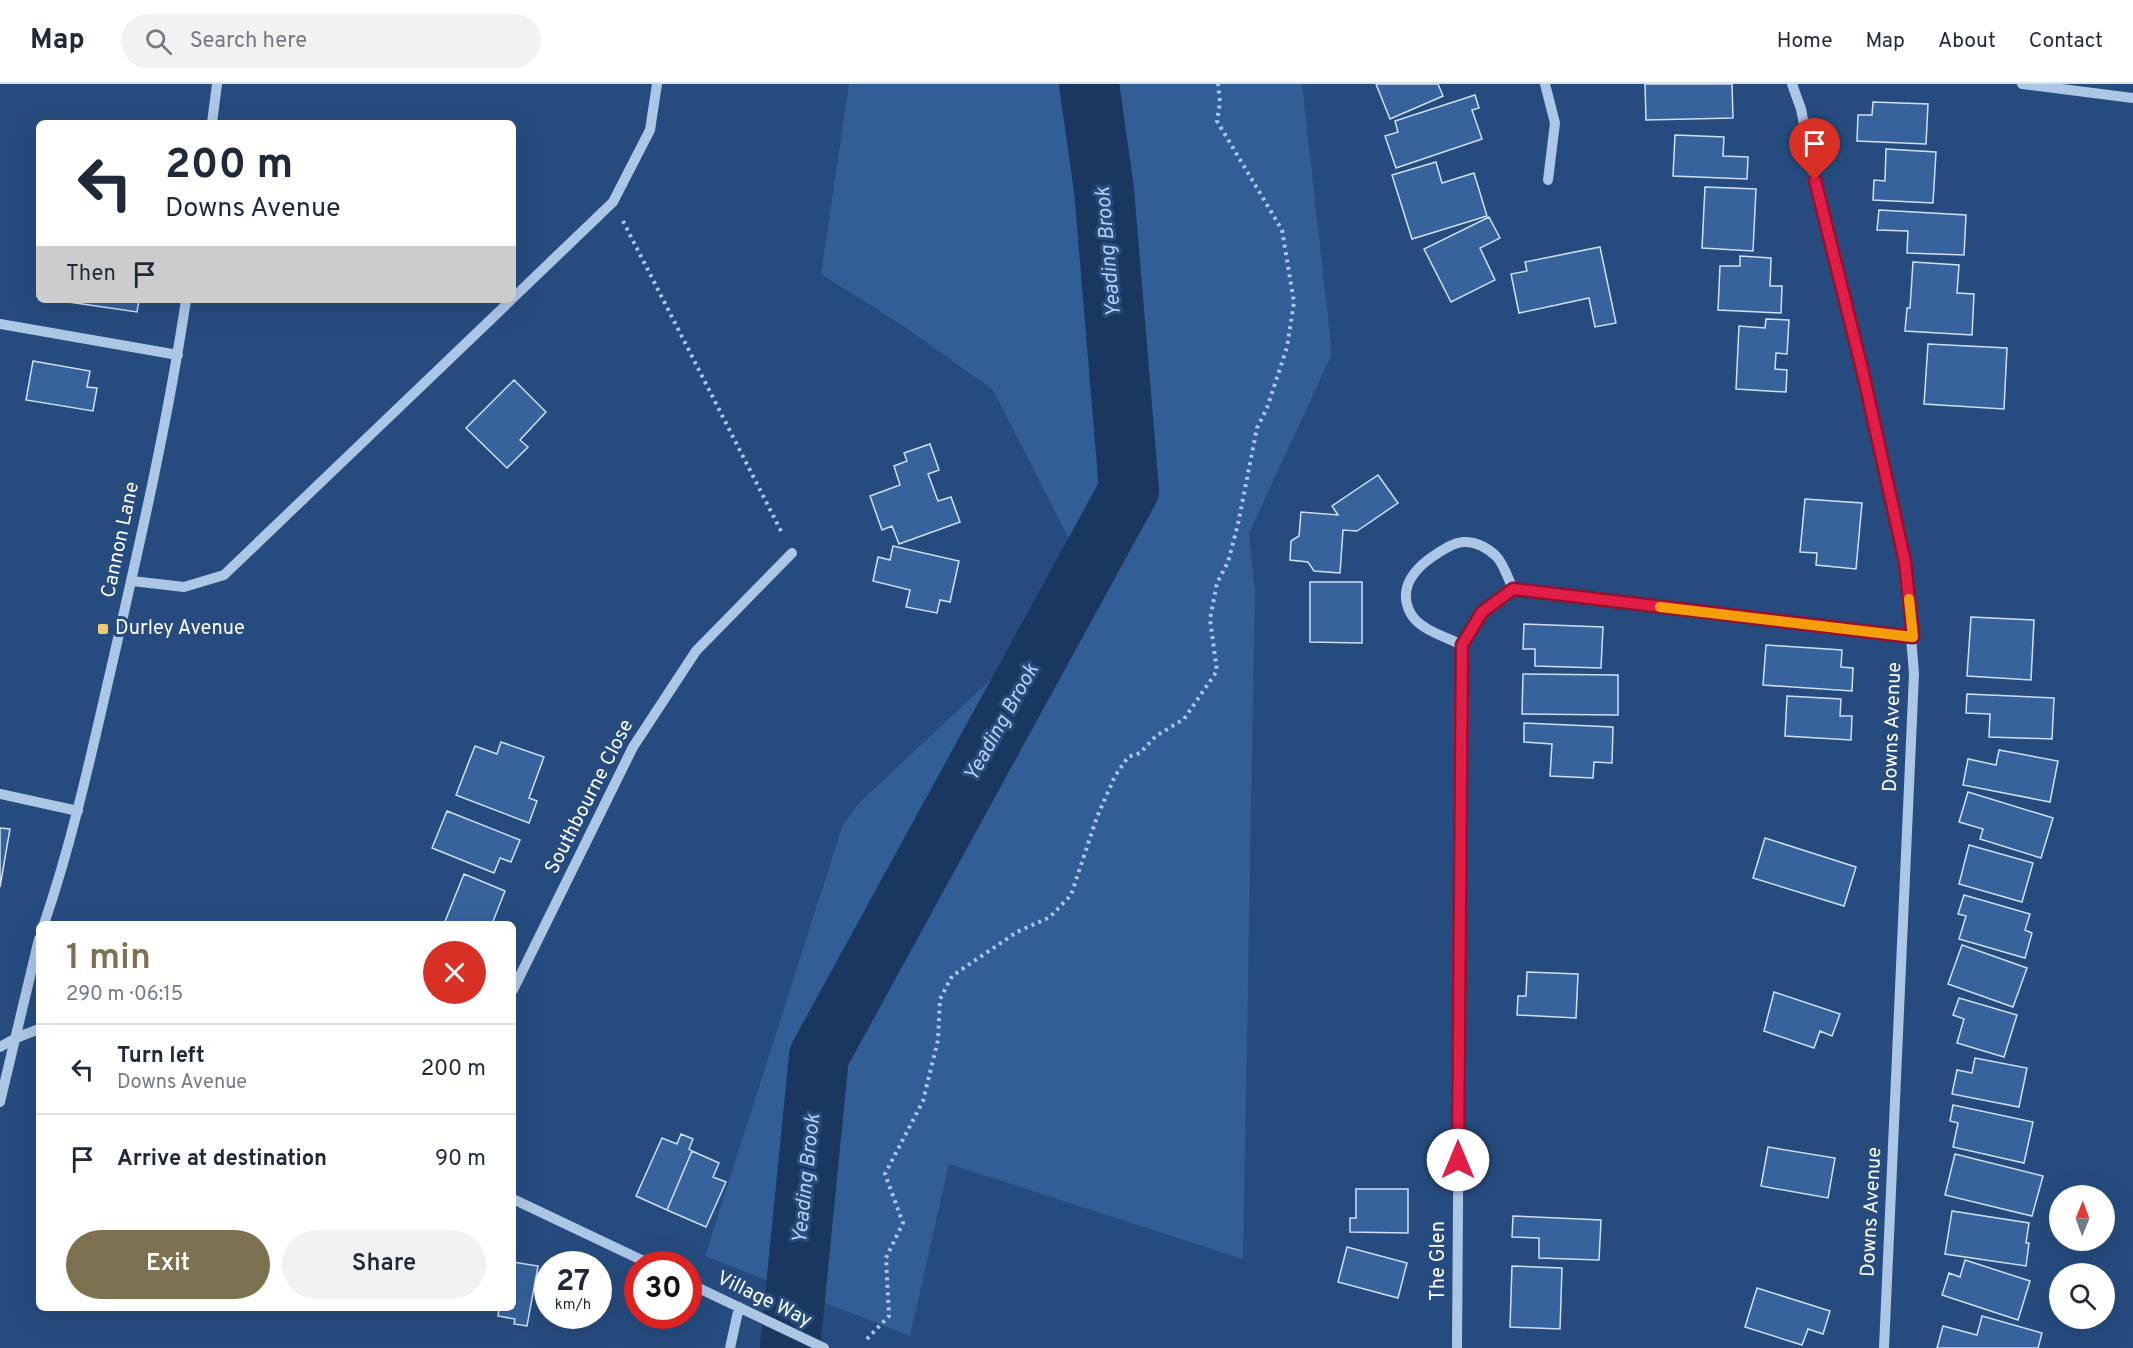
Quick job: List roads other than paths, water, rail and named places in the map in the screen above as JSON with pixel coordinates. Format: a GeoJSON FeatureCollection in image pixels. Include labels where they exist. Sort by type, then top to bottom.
{"type":"FeatureCollection","features":[{"type":"Feature","properties":{"kind":"street"},"geometry":{"type":"LineString","coordinates":[[212,120],[217,84]]}},
{"type":"Feature","properties":{"kind":"street"},"geometry":{"type":"LineString","coordinates":[[516,295],[614,202],[650,130],[657,84]]}},
{"type":"Feature","properties":{"kind":"street"},"geometry":{"type":"LineString","coordinates":[[1545,84],[1555,123],[1548,180]]}},
{"type":"Feature","properties":{"kind":"street","name":"Downs Avenue"},"geometry":{"type":"LineString","coordinates":[[1792,84],[1800,109],[1815,180],[1863,373],[1903,551],[1913,637],[1914,674],[1884,1348]]}},
{"type":"Feature","properties":{"kind":"street"},"geometry":{"type":"LineString","coordinates":[[2022,84],[2133,98]]}},
{"type":"Feature","properties":{"kind":"street","name":"Cannon Lane"},"geometry":{"type":"LineString","coordinates":[[45,921],[78,811],[132,581],[178,355],[186,303]]}},
{"type":"Feature","properties":{"kind":"street"},"geometry":{"type":"LineString","coordinates":[[132,581],[184,587],[224,574],[508,303]]}},
{"type":"Feature","properties":{"kind":"street"},"geometry":{"type":"LineString","coordinates":[[0,324],[178,355]]}},
{"type":"Feature","properties":{"kind":"street"},"geometry":{"type":"LineString","coordinates":[[1513,589],[1497,557],[1482,545],[1465,542],[1450,545],[1422,563],[1410,577],[1406,596],[1411,614],[1421,625],[1462,645],[1482,612],[1513,589],[1913,637]]}},
{"type":"Feature","properties":{"kind":"street","name":"Southbourne Close"},"geometry":{"type":"LineString","coordinates":[[516,984],[633,747],[696,651],[792,554]]}},
{"type":"Feature","properties":{"kind":"street","name":"The Glen"},"geometry":{"type":"LineString","coordinates":[[1457,1348],[1462,645]]}},
{"type":"Feature","properties":{"kind":"street"},"geometry":{"type":"LineString","coordinates":[[0,794],[78,811]]}},
{"type":"Feature","properties":{"kind":"street"},"geometry":{"type":"LineString","coordinates":[[0,1102],[36,952]]}},
{"type":"Feature","properties":{"kind":"street"},"geometry":{"type":"LineString","coordinates":[[0,1047],[36,1030]]}},
{"type":"Feature","properties":{"kind":"street"},"geometry":{"type":"LineString","coordinates":[[516,1200],[624,1252]]}},
{"type":"Feature","properties":{"kind":"street","name":"Village Way"},"geometry":{"type":"LineString","coordinates":[[702,1290],[824,1348]]}},
{"type":"Feature","properties":{"kind":"street"},"geometry":{"type":"LineString","coordinates":[[730,1348],[739,1307]]}},
{"type":"Feature","properties":{"kind":"waterway","name":"Yeading Brook"},"geometry":{"type":"LineString","coordinates":[[790,1348],[819,1056],[1129,490],[1104,190],[1089,84]]}},
{"type":"Feature","properties":{"kind":"place","name":"Durley Avenue"},"geometry":{"type":"Point","coordinates":[103,629]}}]}
